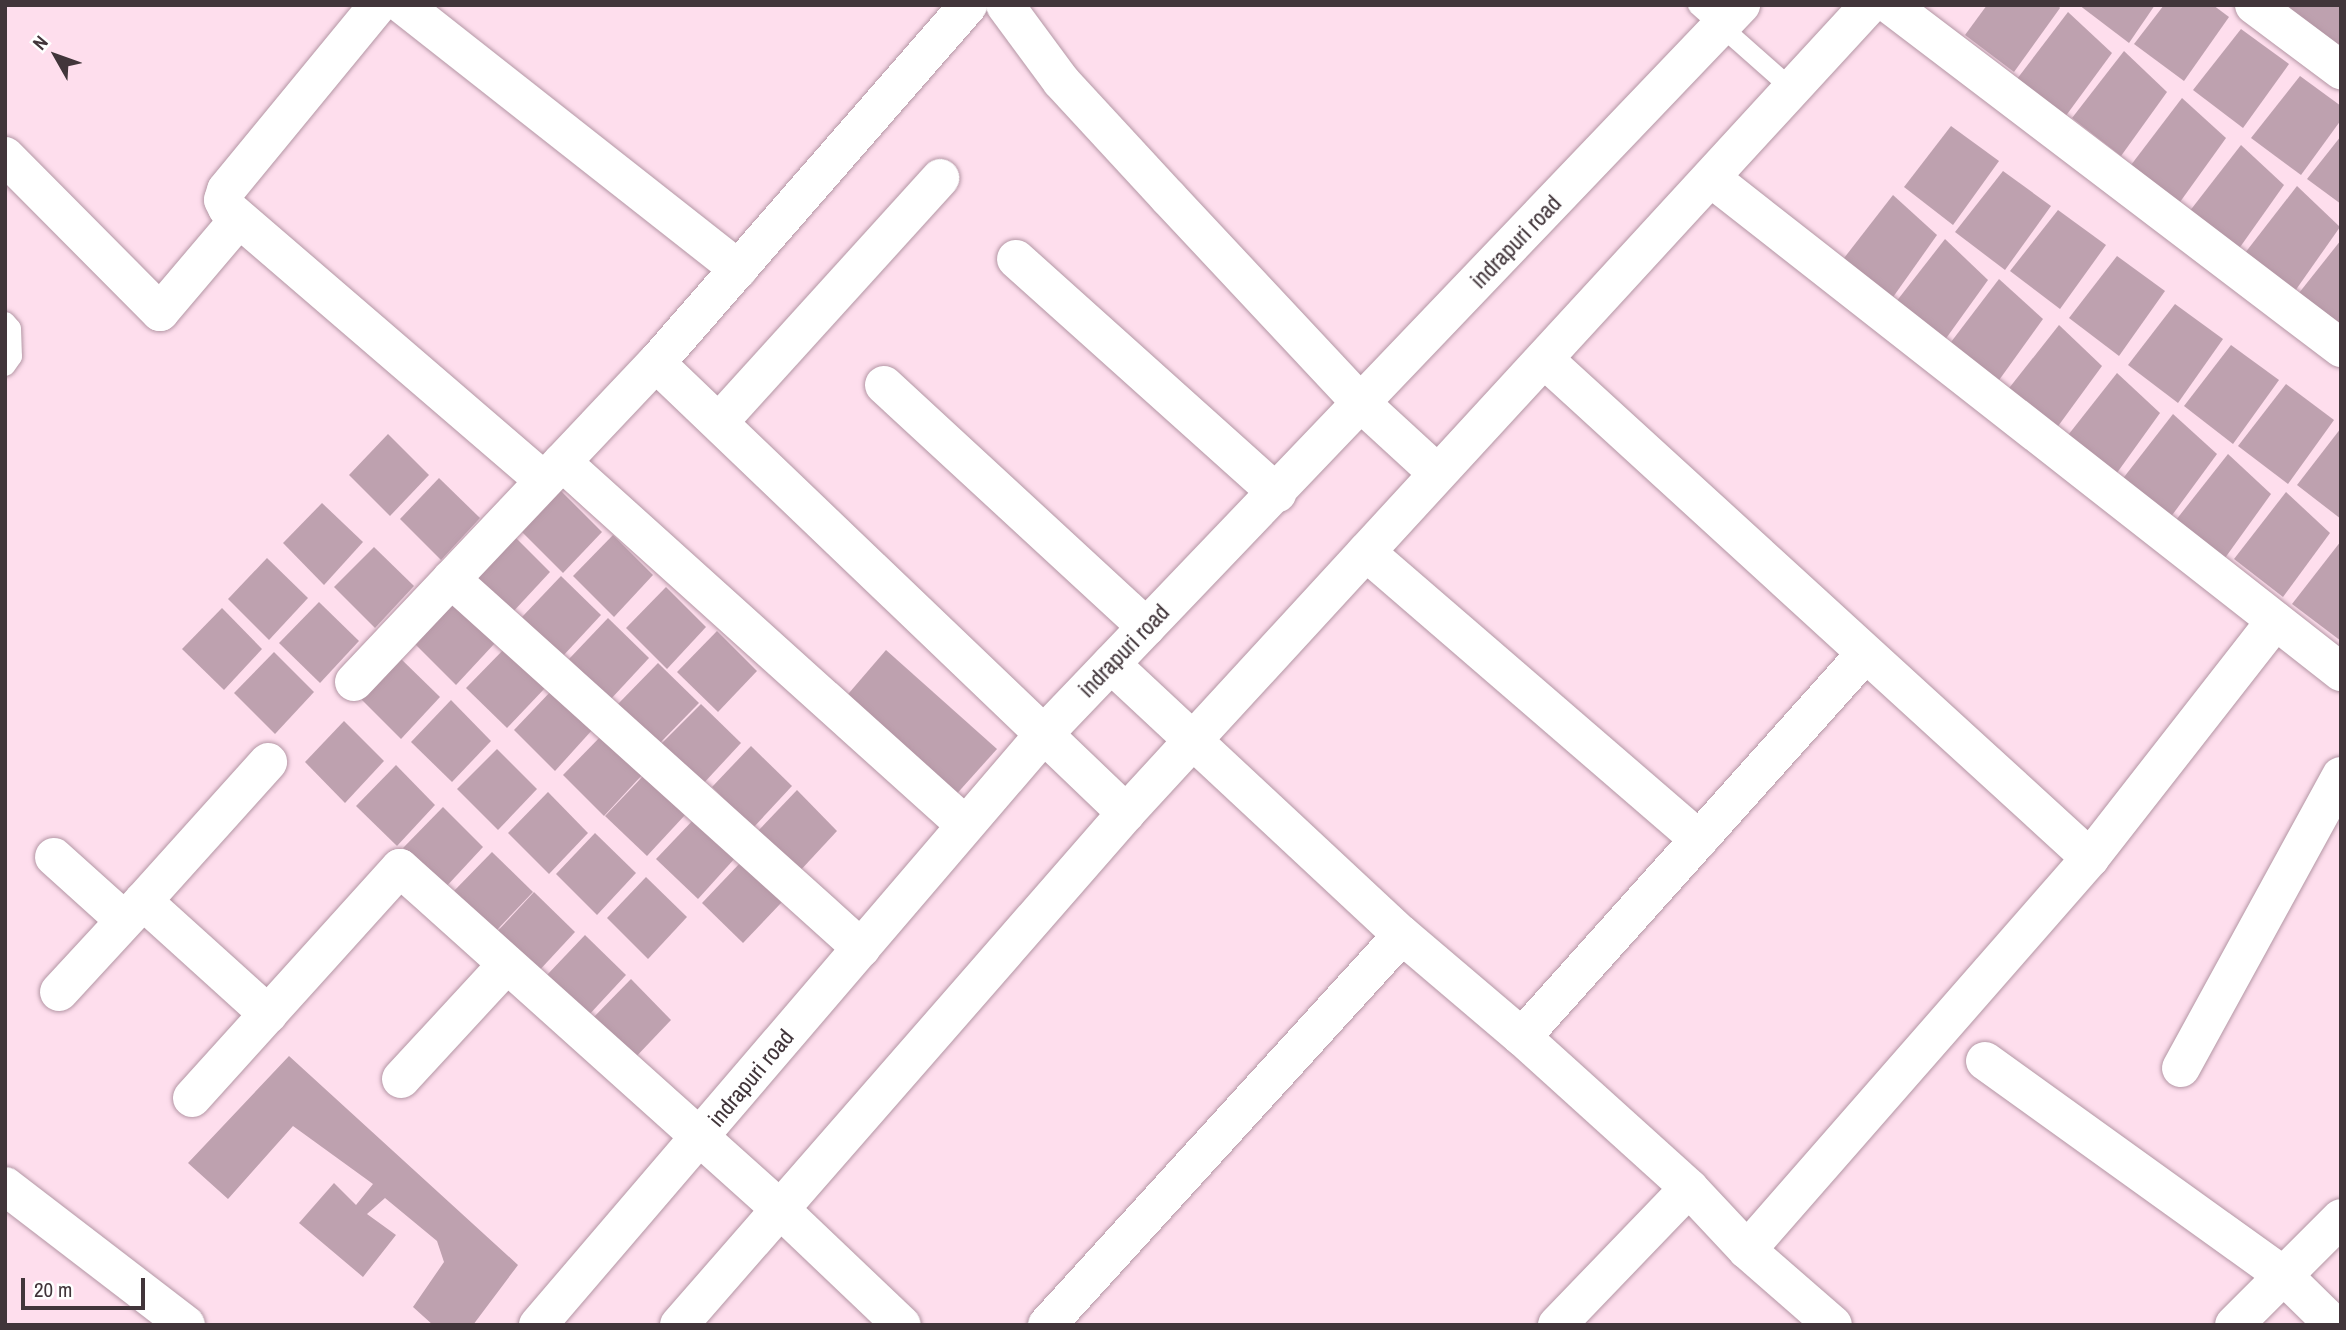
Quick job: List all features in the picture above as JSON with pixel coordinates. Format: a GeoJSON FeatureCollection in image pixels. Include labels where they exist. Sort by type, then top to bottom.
{"type":"FeatureCollection","features":[{"type":"Feature","properties":{"kind":"street"},"geometry":{"type":"LineString","coordinates":[[379,5],[226,190],[223,200],[227,208],[553,472],[965,825]]}},
{"type":"Feature","properties":{"kind":"street"},"geometry":{"type":"LineString","coordinates":[[403,5],[738,269]]}},
{"type":"Feature","properties":{"kind":"street"},"geometry":{"type":"LineString","coordinates":[[354,682],[656,363],[968,5]]}},
{"type":"Feature","properties":{"kind":"street"},"geometry":{"type":"LineString","coordinates":[[1005,5],[1061,81],[1362,404],[1436,472]]}},
{"type":"Feature","properties":{"kind":"street"},"geometry":{"type":"LineString","coordinates":[[679,1325],[1126,813],[1436,472],[1544,359],[1869,5]]}},
{"type":"Feature","properties":{"kind":"street"},"geometry":{"type":"LineString","coordinates":[[1890,5],[2341,348]]}},
{"type":"Feature","properties":{"kind":"street"},"geometry":{"type":"LineString","coordinates":[[2254,5],[2341,70]]}},
{"type":"Feature","properties":{"kind":"street","name":"indrapuri road"},"geometry":{"type":"LineString","coordinates":[[538,1325],[1044,734],[1362,404],[1720,12]]}},
{"type":"Feature","properties":{"kind":"street"},"geometry":{"type":"LineString","coordinates":[[5,156],[160,312],[239,219]]}},
{"type":"Feature","properties":{"kind":"street"},"geometry":{"type":"LineString","coordinates":[[720,421],[940,178]]}},
{"type":"Feature","properties":{"kind":"street"},"geometry":{"type":"LineString","coordinates":[[1710,178],[2341,672]]}},
{"type":"Feature","properties":{"kind":"street"},"geometry":{"type":"LineString","coordinates":[[1016,260],[1277,493]]}},
{"type":"Feature","properties":{"kind":"street"},"geometry":{"type":"LineString","coordinates":[[1544,359],[2090,858]]}},
{"type":"Feature","properties":{"kind":"street"},"geometry":{"type":"LineString","coordinates":[[656,363],[720,421],[1126,813]]}},
{"type":"Feature","properties":{"kind":"street"},"geometry":{"type":"LineString","coordinates":[[884,385],[1146,627]]}},
{"type":"Feature","properties":{"kind":"street"},"geometry":{"type":"LineString","coordinates":[[1366,552],[1699,839]]}},
{"type":"Feature","properties":{"kind":"street"},"geometry":{"type":"LineString","coordinates":[[452,579],[861,948]]}},
{"type":"Feature","properties":{"kind":"street"},"geometry":{"type":"LineString","coordinates":[[1748,1250],[2090,858],[2276,621]]}},
{"type":"Feature","properties":{"kind":"street"},"geometry":{"type":"LineString","coordinates":[[1522,1037],[1865,654]]}},
{"type":"Feature","properties":{"kind":"street"},"geometry":{"type":"LineString","coordinates":[[1111,664],[1402,935],[1522,1037],[1689,1188],[1748,1250],[1833,1325]]}},
{"type":"Feature","properties":{"kind":"street"},"geometry":{"type":"LineString","coordinates":[[59,992],[268,762]]}},
{"type":"Feature","properties":{"kind":"street"},"geometry":{"type":"LineString","coordinates":[[2181,1068],[2341,776]]}},
{"type":"Feature","properties":{"kind":"street"},"geometry":{"type":"LineString","coordinates":[[54,857],[134,911],[268,1014]]}},
{"type":"Feature","properties":{"kind":"street"},"geometry":{"type":"LineString","coordinates":[[192,1098],[400,868],[780,1209],[902,1325]]}},
{"type":"Feature","properties":{"kind":"street"},"geometry":{"type":"LineString","coordinates":[[1046,1325],[1402,935]]}},
{"type":"Feature","properties":{"kind":"street"},"geometry":{"type":"LineString","coordinates":[[401,1079],[507,964]]}},
{"type":"Feature","properties":{"kind":"street"},"geometry":{"type":"LineString","coordinates":[[1985,1061],[2284,1276],[2334,1325]]}},
{"type":"Feature","properties":{"kind":"street"},"geometry":{"type":"LineString","coordinates":[[5,1186],[187,1325]]}},
{"type":"Feature","properties":{"kind":"street"},"geometry":{"type":"LineString","coordinates":[[1557,1325],[1689,1188]]}},
{"type":"Feature","properties":{"kind":"street"},"geometry":{"type":"LineString","coordinates":[[2234,1325],[2341,1218]]}},
{"type":"Feature","properties":{"kind":"lane"},"geometry":{"type":"LineString","coordinates":[[1720,12],[1792,89]]}},
{"type":"Feature","properties":{"kind":"lane"},"geometry":{"type":"LineString","coordinates":[[5,321],[11,328],[12,356],[5,366]]}},
{"type":"Feature","properties":{"kind":"building"},"geometry":{"type":"Polygon","coordinates":[[[1987,5],[2058,5],[2060,8],[2014,72],[1965,35],[1987,5]]]}},
{"type":"Feature","properties":{"kind":"building"},"geometry":{"type":"Polygon","coordinates":[[[2079,5],[2155,5],[2129,43],[2079,5]]]}},
{"type":"Feature","properties":{"kind":"building"},"geometry":{"type":"Polygon","coordinates":[[[2164,5],[2213,5],[2229,17],[2184,81],[2134,44],[2164,5]]]}},
{"type":"Feature","properties":{"kind":"building"},"geometry":{"type":"Polygon","coordinates":[[[2292,5],[2341,5],[2341,43],[2333,53],[2284,15],[2292,5]]]}},
{"type":"Feature","properties":{"kind":"building"},"geometry":{"type":"Polygon","coordinates":[[[2068,12],[2112,53],[2065,117],[2017,79],[2068,12]]]}},
{"type":"Feature","properties":{"kind":"building"},"geometry":{"type":"Polygon","coordinates":[[[2241,29],[2289,64],[2243,128],[2193,90],[2241,29]]]}},
{"type":"Feature","properties":{"kind":"building"},"geometry":{"type":"Polygon","coordinates":[[[2124,51],[2167,92],[2121,156],[2072,118],[2124,51]]]}},
{"type":"Feature","properties":{"kind":"building"},"geometry":{"type":"Polygon","coordinates":[[[2300,76],[2341,106],[2341,120],[2301,175],[2251,138],[2300,76]]]}},
{"type":"Feature","properties":{"kind":"building"},"geometry":{"type":"Polygon","coordinates":[[[2182,98],[2226,138],[2180,202],[2131,165],[2182,98]]]}},
{"type":"Feature","properties":{"kind":"building"},"geometry":{"type":"Polygon","coordinates":[[[1951,126],[1999,161],[1953,225],[1904,187],[1951,126]]]}},
{"type":"Feature","properties":{"kind":"building"},"geometry":{"type":"Polygon","coordinates":[[[2341,136],[2341,204],[2307,179],[2341,136]]]}},
{"type":"Feature","properties":{"kind":"building"},"geometry":{"type":"Polygon","coordinates":[[[2241,145],[2284,185],[2238,250],[2189,212],[2241,145]]]}},
{"type":"Feature","properties":{"kind":"building"},"geometry":{"type":"Polygon","coordinates":[[[2003,171],[2051,206],[2005,270],[1955,232],[2003,171]]]}},
{"type":"Feature","properties":{"kind":"building"},"geometry":{"type":"Polygon","coordinates":[[[2297,186],[2340,227],[2295,291],[2245,253],[2297,186]]]}},
{"type":"Feature","properties":{"kind":"building"},"geometry":{"type":"Polygon","coordinates":[[[1893,195],[1937,235],[1891,300],[1841,262],[1893,195]]]}},
{"type":"Feature","properties":{"kind":"building"},"geometry":{"type":"Polygon","coordinates":[[[2058,210],[2106,245],[2060,309],[2010,271],[2058,210]]]}},
{"type":"Feature","properties":{"kind":"building"},"geometry":{"type":"Polygon","coordinates":[[[1945,239],[1988,280],[1942,344],[1892,307],[1945,239]]]}},
{"type":"Feature","properties":{"kind":"building"},"geometry":{"type":"Polygon","coordinates":[[[2341,240],[2341,324],[2299,293],[2341,240]]]}},
{"type":"Feature","properties":{"kind":"building"},"geometry":{"type":"Polygon","coordinates":[[[2117,256],[2165,291],[2119,356],[2069,318],[2117,256]]]}},
{"type":"Feature","properties":{"kind":"building"},"geometry":{"type":"Polygon","coordinates":[[[1999,279],[2043,319],[1997,383],[1948,346],[1999,279]]]}},
{"type":"Feature","properties":{"kind":"building"},"geometry":{"type":"Polygon","coordinates":[[[2175,304],[2223,339],[2178,403],[2128,365],[2175,304]]]}},
{"type":"Feature","properties":{"kind":"building"},"geometry":{"type":"Polygon","coordinates":[[[2059,325],[2102,366],[2056,429],[2006,392],[2059,325]]]}},
{"type":"Feature","properties":{"kind":"building"},"geometry":{"type":"Polygon","coordinates":[[[2231,345],[2279,380],[2233,444],[2184,406],[2231,345]]]}},
{"type":"Feature","properties":{"kind":"building"},"geometry":{"type":"Polygon","coordinates":[[[2117,373],[2160,413],[2114,477],[2065,439],[2117,373]]]}},
{"type":"Feature","properties":{"kind":"building"},"geometry":{"type":"Polygon","coordinates":[[[2286,384],[2334,420],[2288,484],[2238,446],[2286,384]]]}},
{"type":"Feature","properties":{"kind":"building"},"geometry":{"type":"Polygon","coordinates":[[[2173,414],[2217,454],[2170,518],[2121,481],[2173,414]]]}},
{"type":"Feature","properties":{"kind":"building"},"geometry":{"type":"Polygon","coordinates":[[[2341,428],[2341,519],[2297,485],[2341,428]]]}},
{"type":"Feature","properties":{"kind":"building"},"geometry":{"type":"Polygon","coordinates":[[[388,434],[429,475],[390,516],[349,475],[388,434]]]}},
{"type":"Feature","properties":{"kind":"building"},"geometry":{"type":"Polygon","coordinates":[[[2228,454],[2271,494],[2225,558],[2176,520],[2228,454]]]}},
{"type":"Feature","properties":{"kind":"building"},"geometry":{"type":"Polygon","coordinates":[[[439,478],[480,518],[441,560],[400,519],[439,478]]]}},
{"type":"Feature","properties":{"kind":"building"},"geometry":{"type":"Polygon","coordinates":[[[561,491],[602,532],[563,573],[522,532],[561,491]]]}},
{"type":"Feature","properties":{"kind":"building"},"geometry":{"type":"Polygon","coordinates":[[[2286,492],[2330,533],[2283,597],[2234,559],[2286,492]]]}},
{"type":"Feature","properties":{"kind":"building"},"geometry":{"type":"Polygon","coordinates":[[[322,503],[363,542],[324,585],[283,543],[322,503]]]}},
{"type":"Feature","properties":{"kind":"building"},"geometry":{"type":"Polygon","coordinates":[[[510,532],[550,572],[511,614],[471,573],[510,532]]]}},
{"type":"Feature","properties":{"kind":"building"},"geometry":{"type":"Polygon","coordinates":[[[613,535],[653,575],[614,617],[573,576],[613,535]]]}},
{"type":"Feature","properties":{"kind":"building"},"geometry":{"type":"Polygon","coordinates":[[[2341,541],[2341,641],[2292,604],[2341,541]]]}},
{"type":"Feature","properties":{"kind":"building"},"geometry":{"type":"Polygon","coordinates":[[[374,547],[414,586],[375,628],[334,587],[374,547]]]}},
{"type":"Feature","properties":{"kind":"building"},"geometry":{"type":"Polygon","coordinates":[[[267,558],[308,598],[269,640],[228,599],[267,558]]]}},
{"type":"Feature","properties":{"kind":"building"},"geometry":{"type":"Polygon","coordinates":[[[561,576],[601,615],[562,657],[522,617],[561,576]]]}},
{"type":"Feature","properties":{"kind":"building"},"geometry":{"type":"Polygon","coordinates":[[[666,587],[706,627],[667,669],[626,628],[666,587]]]}},
{"type":"Feature","properties":{"kind":"building"},"geometry":{"type":"Polygon","coordinates":[[[319,602],[359,641],[320,683],[279,643],[319,602]]]}},
{"type":"Feature","properties":{"kind":"building"},"geometry":{"type":"Polygon","coordinates":[[[454,603],[495,643],[456,685],[415,644],[454,603]]]}},
{"type":"Feature","properties":{"kind":"building"},"geometry":{"type":"Polygon","coordinates":[[[222,608],[262,649],[224,690],[182,649],[222,608]]]}},
{"type":"Feature","properties":{"kind":"building"},"geometry":{"type":"Polygon","coordinates":[[[608,618],[649,658],[610,700],[569,659],[608,618]]]}},
{"type":"Feature","properties":{"kind":"building"},"geometry":{"type":"Polygon","coordinates":[[[717,631],[757,671],[718,712],[677,672],[717,631]]]}},
{"type":"Feature","properties":{"kind":"building"},"geometry":{"type":"Polygon","coordinates":[[[506,647],[546,687],[507,728],[466,688],[506,647]]]}},
{"type":"Feature","properties":{"kind":"building"},"geometry":{"type":"Polygon","coordinates":[[[886,650],[997,749],[953,798],[843,700],[886,650]]]}},
{"type":"Feature","properties":{"kind":"building"},"geometry":{"type":"Polygon","coordinates":[[[274,652],[314,692],[275,734],[234,693],[274,652]]]}},
{"type":"Feature","properties":{"kind":"building"},"geometry":{"type":"Polygon","coordinates":[[[399,657],[440,697],[401,739],[360,698],[399,657]]]}},
{"type":"Feature","properties":{"kind":"building"},"geometry":{"type":"Polygon","coordinates":[[[658,663],[699,703],[659,744],[618,704],[658,663]]]}},
{"type":"Feature","properties":{"kind":"building"},"geometry":{"type":"Polygon","coordinates":[[[553,689],[593,729],[555,771],[514,730],[553,689]]]}},
{"type":"Feature","properties":{"kind":"building"},"geometry":{"type":"Polygon","coordinates":[[[451,700],[491,741],[452,782],[411,742],[451,700]]]}},
{"type":"Feature","properties":{"kind":"building"},"geometry":{"type":"Polygon","coordinates":[[[701,704],[741,743],[702,785],[661,744],[701,704]]]}},
{"type":"Feature","properties":{"kind":"building"},"geometry":{"type":"Polygon","coordinates":[[[344,721],[384,761],[345,803],[305,762],[344,721]]]}},
{"type":"Feature","properties":{"kind":"building"},"geometry":{"type":"Polygon","coordinates":[[[603,734],[643,774],[604,816],[563,775],[603,734]]]}},
{"type":"Feature","properties":{"kind":"building"},"geometry":{"type":"Polygon","coordinates":[[[751,746],[792,786],[753,828],[712,787],[751,746]]]}},
{"type":"Feature","properties":{"kind":"building"},"geometry":{"type":"Polygon","coordinates":[[[497,749],[537,789],[498,830],[457,789],[497,749]]]}},
{"type":"Feature","properties":{"kind":"building"},"geometry":{"type":"Polygon","coordinates":[[[396,765],[435,805],[397,846],[356,806],[396,765]]]}},
{"type":"Feature","properties":{"kind":"building"},"geometry":{"type":"Polygon","coordinates":[[[645,774],[685,815],[647,856],[605,816],[645,774]]]}},
{"type":"Feature","properties":{"kind":"building"},"geometry":{"type":"Polygon","coordinates":[[[797,790],[837,831],[798,873],[757,832],[797,790]]]}},
{"type":"Feature","properties":{"kind":"building"},"geometry":{"type":"Polygon","coordinates":[[[548,792],[588,833],[549,874],[508,833],[548,792]]]}},
{"type":"Feature","properties":{"kind":"building"},"geometry":{"type":"Polygon","coordinates":[[[443,807],[483,847],[444,889],[403,848],[443,807]]]}},
{"type":"Feature","properties":{"kind":"building"},"geometry":{"type":"Polygon","coordinates":[[[696,817],[736,857],[698,899],[656,859],[696,817]]]}},
{"type":"Feature","properties":{"kind":"building"},"geometry":{"type":"Polygon","coordinates":[[[595,833],[636,873],[597,915],[556,874],[595,833]]]}},
{"type":"Feature","properties":{"kind":"building"},"geometry":{"type":"Polygon","coordinates":[[[492,852],[533,892],[494,933],[452,893],[492,852]]]}},
{"type":"Feature","properties":{"kind":"building"},"geometry":{"type":"Polygon","coordinates":[[[741,862],[782,902],[743,943],[702,903],[741,862]]]}},
{"type":"Feature","properties":{"kind":"building"},"geometry":{"type":"Polygon","coordinates":[[[646,877],[687,917],[648,959],[607,918],[646,877]]]}},
{"type":"Feature","properties":{"kind":"building"},"geometry":{"type":"Polygon","coordinates":[[[534,892],[575,932],[536,974],[495,934],[534,892]]]}},
{"type":"Feature","properties":{"kind":"building"},"geometry":{"type":"Polygon","coordinates":[[[585,935],[626,975],[587,1017],[546,976],[585,935]]]}},
{"type":"Feature","properties":{"kind":"building"},"geometry":{"type":"Polygon","coordinates":[[[631,979],[671,1020],[632,1061],[591,1020],[631,979]]]}},
{"type":"Feature","properties":{"kind":"building"},"geometry":{"type":"Polygon","coordinates":[[[289,1056],[518,1265],[473,1325],[433,1325],[413,1307],[444,1262],[437,1241],[385,1198],[367,1214],[396,1235],[363,1277],[299,1223],[334,1183],[356,1205],[373,1184],[293,1126],[228,1199],[188,1163],[289,1056]]]}}]}
